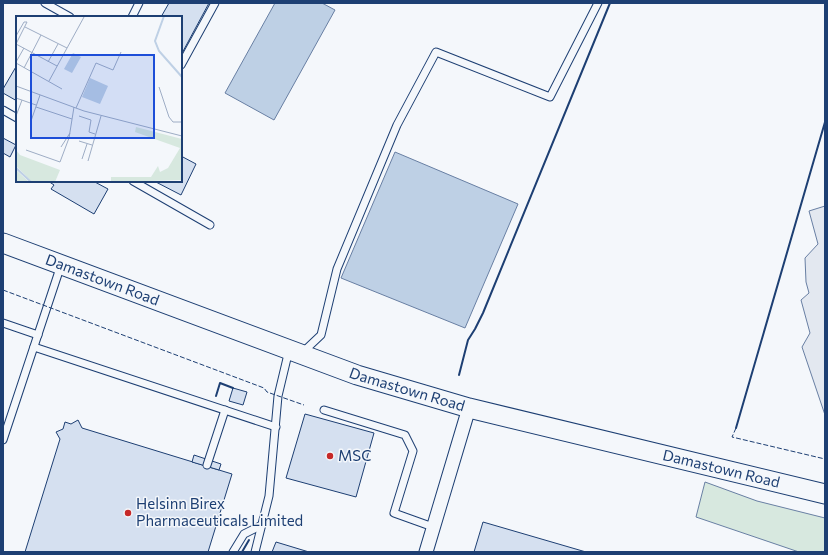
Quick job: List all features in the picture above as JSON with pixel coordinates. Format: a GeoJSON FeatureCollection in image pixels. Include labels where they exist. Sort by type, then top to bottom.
{"type":"FeatureCollection","features":[{"type":"Feature","properties":{"kind":"street","name":"Damastown Road"},"geometry":{"type":"LineString","coordinates":[[3,244],[358,375],[468,408],[825,494]]}},
{"type":"Feature","properties":{"kind":"street"},"geometry":{"type":"LineString","coordinates":[[426,552],[468,408]]}},
{"type":"Feature","properties":{"kind":"lane"},"geometry":{"type":"LineString","coordinates":[[44,3],[68,16]]}},
{"type":"Feature","properties":{"kind":"lane"},"geometry":{"type":"LineString","coordinates":[[132,16],[139,3]]}},
{"type":"Feature","properties":{"kind":"lane"},"geometry":{"type":"LineString","coordinates":[[182,63],[215,3]]}},
{"type":"Feature","properties":{"kind":"lane"},"geometry":{"type":"LineString","coordinates":[[255,552],[269,496],[278,396],[295,352],[321,335],[337,268],[397,126],[436,52],[550,98],[598,3]]}},
{"type":"Feature","properties":{"kind":"lane"},"geometry":{"type":"LineString","coordinates":[[3,110],[16,117]]}},
{"type":"Feature","properties":{"kind":"lane"},"geometry":{"type":"LineString","coordinates":[[135,182],[210,225]]}},
{"type":"Feature","properties":{"kind":"lane"},"geometry":{"type":"LineString","coordinates":[[3,440],[61,265]]}},
{"type":"Feature","properties":{"kind":"lane"},"geometry":{"type":"LineString","coordinates":[[3,323],[38,335]]}},
{"type":"Feature","properties":{"kind":"lane"},"geometry":{"type":"LineString","coordinates":[[34,347],[276,427]]}},
{"type":"Feature","properties":{"kind":"lane"},"geometry":{"type":"LineString","coordinates":[[207,465],[225,410]]}},
{"type":"Feature","properties":{"kind":"lane"},"geometry":{"type":"LineString","coordinates":[[324,410],[405,435],[413,451],[394,513],[433,527]]}},
{"type":"Feature","properties":{"kind":"lane"},"geometry":{"type":"LineString","coordinates":[[233,552],[244,534],[262,525]]}},
{"type":"Feature","properties":{"kind":"shaded area"},"geometry":{"type":"Polygon","coordinates":[[[825,206],[825,415],[802,347],[810,333],[801,300],[809,293],[806,282],[805,258],[818,244],[809,211],[825,206]]]}},
{"type":"Feature","properties":{"kind":"shaded area"},"geometry":{"type":"Polygon","coordinates":[[[705,482],[757,501],[825,518],[825,552],[799,552],[696,517],[705,482]]]}},
{"type":"Feature","properties":{"kind":"water"},"geometry":{"type":"Polygon","coordinates":[[[275,3],[322,3],[335,10],[274,120],[225,93],[275,3]]]}},
{"type":"Feature","properties":{"kind":"water"},"geometry":{"type":"Polygon","coordinates":[[[395,152],[518,204],[465,328],[341,278],[395,152]]]}},
{"type":"Feature","properties":{"kind":"building"},"geometry":{"type":"Polygon","coordinates":[[[169,3],[209,3],[182,53],[182,16],[162,16],[169,3]]]}},
{"type":"Feature","properties":{"kind":"building"},"geometry":{"type":"Polygon","coordinates":[[[16,67],[16,100],[3,93],[3,89],[16,67]]]}},
{"type":"Feature","properties":{"kind":"building"},"geometry":{"type":"Polygon","coordinates":[[[3,138],[16,145],[10,157],[3,153],[3,138]]]}},
{"type":"Feature","properties":{"kind":"building"},"geometry":{"type":"Polygon","coordinates":[[[182,157],[196,164],[181,195],[156,182],[182,182],[182,157]]]}},
{"type":"Feature","properties":{"kind":"building"},"geometry":{"type":"Polygon","coordinates":[[[50,182],[95,182],[108,189],[94,214],[51,189],[54,185],[50,182]]]}},
{"type":"Feature","properties":{"kind":"building"},"geometry":{"type":"Polygon","coordinates":[[[233,388],[247,392],[243,405],[229,401],[233,388]]]}},
{"type":"Feature","properties":{"kind":"building","name":"MSC"},"geometry":{"type":"Polygon","coordinates":[[[305,414],[374,433],[356,497],[286,478],[305,414]]]}},
{"type":"Feature","properties":{"kind":"building","name":"Helsinn Birex Pharmaceuticals Limited"},"geometry":{"type":"Polygon","coordinates":[[[78,420],[82,428],[232,474],[208,552],[25,552],[60,439],[56,432],[63,429],[65,422],[71,424],[78,420]]]}},
{"type":"Feature","properties":{"kind":"building"},"geometry":{"type":"Polygon","coordinates":[[[194,455],[221,464],[219,470],[192,462],[194,455]]]}},
{"type":"Feature","properties":{"kind":"building"},"geometry":{"type":"Polygon","coordinates":[[[483,522],[586,552],[474,552],[483,522]]]}},
{"type":"Feature","properties":{"kind":"building"},"geometry":{"type":"Polygon","coordinates":[[[276,542],[309,552],[272,552],[276,542]]]}},
{"type":"Feature","properties":{"kind":"fence"},"geometry":{"type":"LineString","coordinates":[[3,290],[264,388],[267,392],[304,405]]}},
{"type":"Feature","properties":{"kind":"fence"},"geometry":{"type":"LineString","coordinates":[[736,428],[732,437],[825,459]]}},
{"type":"Feature","properties":{"kind":"wall"},"geometry":{"type":"LineString","coordinates":[[459,375],[468,340],[483,313],[610,3]]}},
{"type":"Feature","properties":{"kind":"wall"},"geometry":{"type":"LineString","coordinates":[[736,428],[825,122]]}},
{"type":"Feature","properties":{"kind":"wall"},"geometry":{"type":"LineString","coordinates":[[216,396],[220,383],[233,388]]}},
{"type":"Feature","properties":{"kind":"wall"},"geometry":{"type":"LineString","coordinates":[[242,552],[249,540]]}},
{"type":"Feature","properties":{"kind":"place","name":"MSC"},"geometry":{"type":"Point","coordinates":[330,456]}},
{"type":"Feature","properties":{"kind":"place","name":"Helsinn Birex Pharmaceuticals Limited"},"geometry":{"type":"Point","coordinates":[128,513]}}]}
